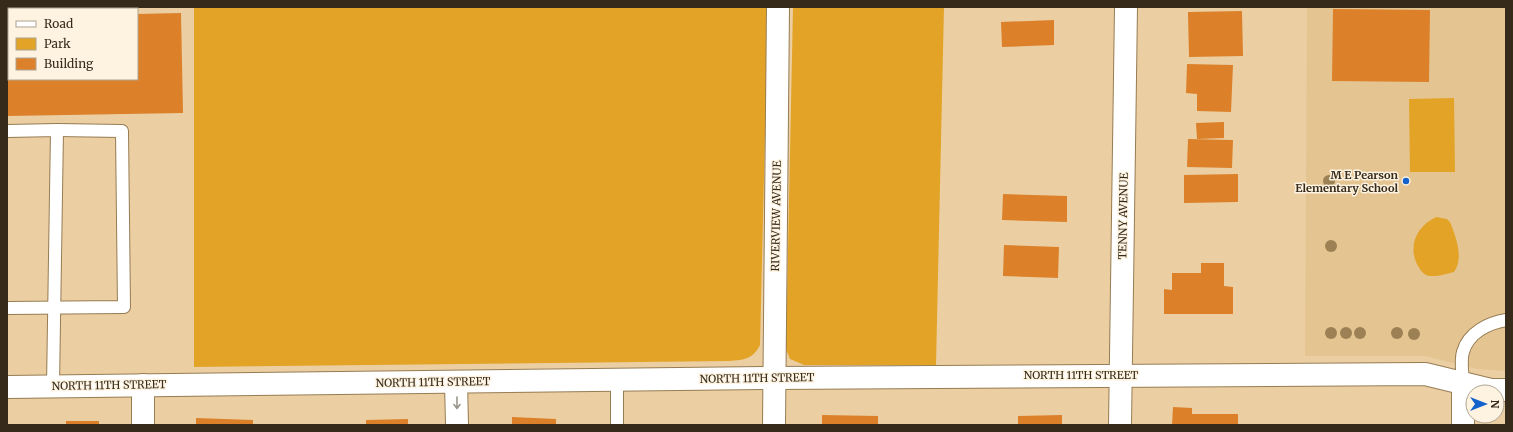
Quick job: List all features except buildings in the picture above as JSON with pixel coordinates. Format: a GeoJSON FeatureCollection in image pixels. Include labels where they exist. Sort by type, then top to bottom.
{"type":"FeatureCollection","features":[{"type":"Feature","properties":{"kind":"street","name":"RIVERVIEW AVENUE"},"geometry":{"type":"LineString","coordinates":[[774,425],[778,7]]}},
{"type":"Feature","properties":{"kind":"street","name":"TENNY AVENUE"},"geometry":{"type":"LineString","coordinates":[[1120,425],[1126,7]]}},
{"type":"Feature","properties":{"kind":"street","name":"NORTH 11TH STREET"},"geometry":{"type":"LineString","coordinates":[[7,387],[143,384],[774,378],[1425,374],[1491,390],[1506,390]]}},
{"type":"Feature","properties":{"kind":"street"},"geometry":{"type":"LineString","coordinates":[[456,382],[457,425]]}},
{"type":"Feature","properties":{"kind":"street"},"geometry":{"type":"LineString","coordinates":[[143,384],[143,425]]}},
{"type":"Feature","properties":{"kind":"street"},"geometry":{"type":"LineString","coordinates":[[1463,384],[1463,425]]}},
{"type":"Feature","properties":{"kind":"lane"},"geometry":{"type":"LineString","coordinates":[[53,386],[57,130]]}},
{"type":"Feature","properties":{"kind":"lane"},"geometry":{"type":"LineString","coordinates":[[7,131],[122,131],[124,307],[7,308]]}},
{"type":"Feature","properties":{"kind":"lane"},"geometry":{"type":"LineString","coordinates":[[1463,384],[1462,353],[1469,340],[1481,329],[1494,322],[1506,320]]}},
{"type":"Feature","properties":{"kind":"lane"},"geometry":{"type":"LineString","coordinates":[[617,380],[617,425]]}},
{"type":"Feature","properties":{"kind":"shaded area","name":"M E Pearson Elementary School"},"geometry":{"type":"Polygon","coordinates":[[[1307,7],[1506,7],[1506,371],[1477,369],[1425,356],[1305,356],[1307,7]]]}},
{"type":"Feature","properties":{"kind":"green space"},"geometry":{"type":"Polygon","coordinates":[[[194,7],[768,7],[760,345],[757,350],[748,358],[729,361],[194,367],[194,7]]]}},
{"type":"Feature","properties":{"kind":"green space"},"geometry":{"type":"Polygon","coordinates":[[[793,7],[944,7],[936,365],[804,365],[790,359],[786,349],[793,7]]]}},
{"type":"Feature","properties":{"kind":"green space"},"geometry":{"type":"Polygon","coordinates":[[[1454,98],[1455,172],[1410,172],[1409,99],[1454,98]]]}},
{"type":"Feature","properties":{"kind":"green space"},"geometry":{"type":"Polygon","coordinates":[[[1436,217],[1447,219],[1450,222],[1457,241],[1459,254],[1457,266],[1454,272],[1429,276],[1423,273],[1418,266],[1415,259],[1414,244],[1419,231],[1429,221],[1436,217]]]}},
{"type":"Feature","properties":{"kind":"place","name":"M E Pearson Elementary School"},"geometry":{"type":"Point","coordinates":[1406,181]}}]}
